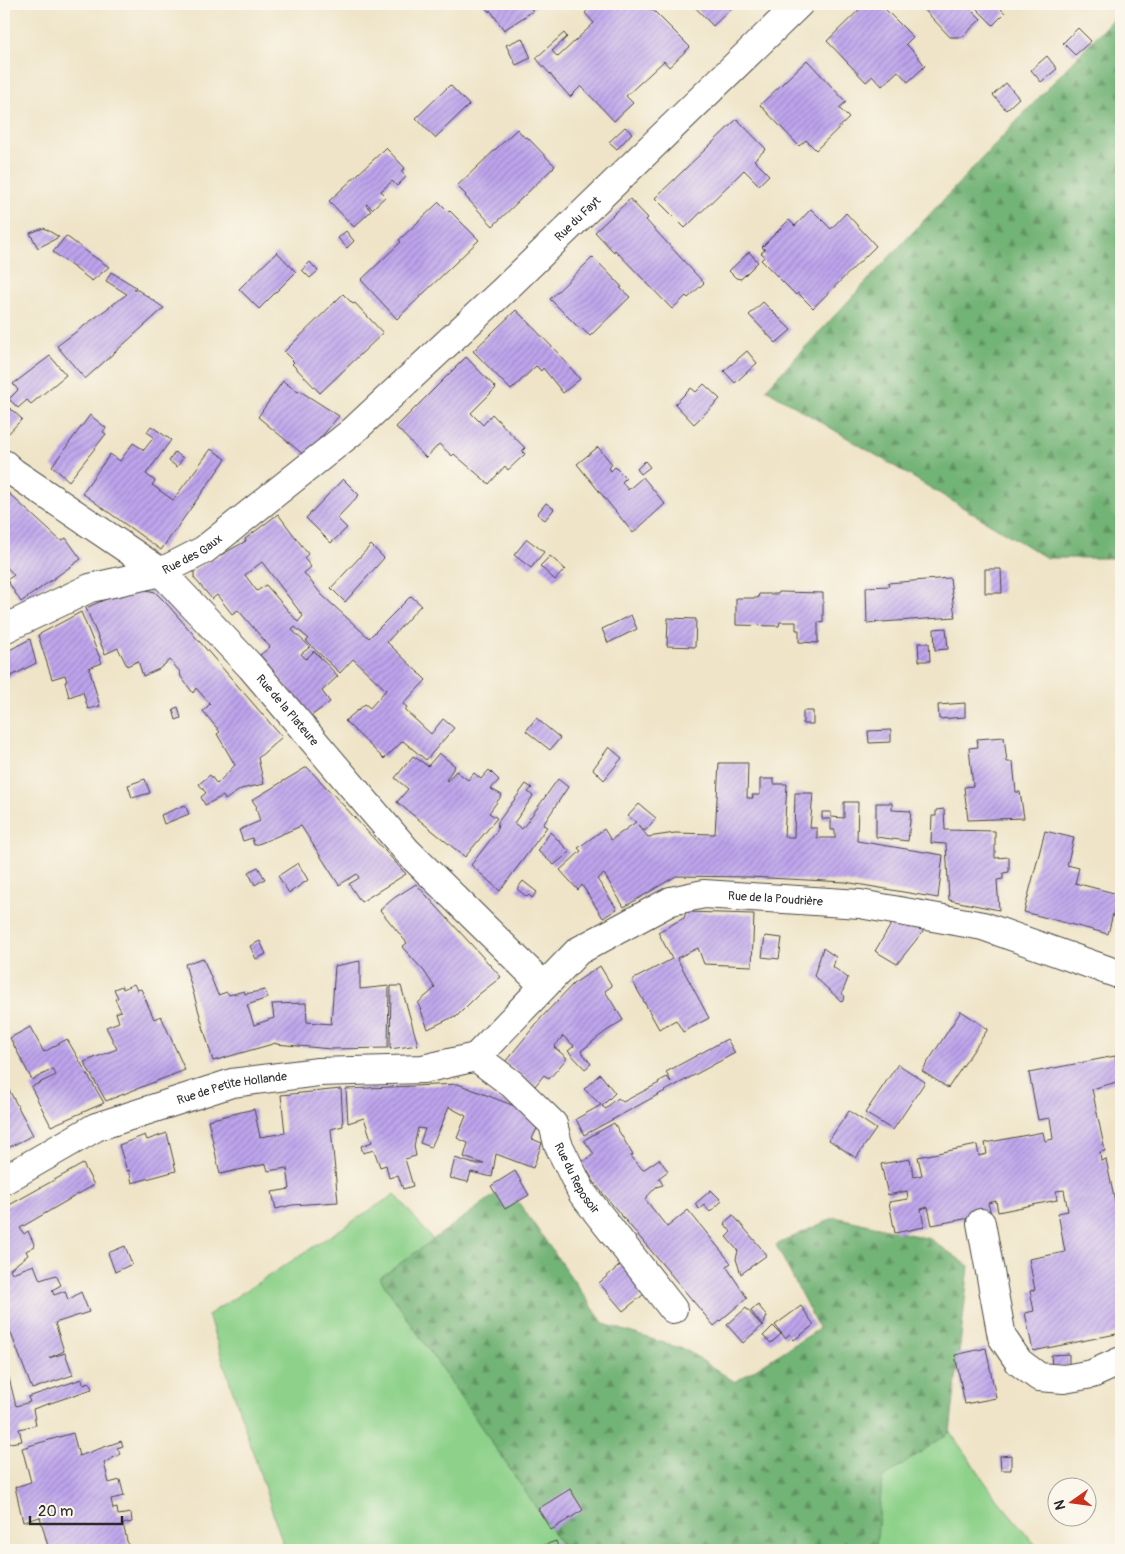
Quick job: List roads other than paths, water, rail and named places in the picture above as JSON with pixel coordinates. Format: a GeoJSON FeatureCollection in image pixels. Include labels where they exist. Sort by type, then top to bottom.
{"type":"FeatureCollection","features":[{"type":"Feature","properties":{"kind":"street","name":"Rue du Fayt"},"geometry":{"type":"LineString","coordinates":[[353,431],[505,289],[799,4]]}},
{"type":"Feature","properties":{"kind":"street","name":"Rue des Gaux"},"geometry":{"type":"LineString","coordinates":[[4,629],[90,588],[161,572],[204,550],[353,431]]}},
{"type":"Feature","properties":{"kind":"street","name":"Rue de la Plateure"},"geometry":{"type":"LineString","coordinates":[[4,464],[161,572],[251,668],[407,851],[544,986]]}},
{"type":"Feature","properties":{"kind":"street","name":"Rue de la Poudrière"},"geometry":{"type":"LineString","coordinates":[[476,1057],[578,951],[671,901],[704,894],[860,904],[983,926],[1121,975]]}},
{"type":"Feature","properties":{"kind":"street","name":"Rue de Petite Hollande"},"geometry":{"type":"LineString","coordinates":[[4,1180],[96,1128],[232,1082],[318,1072],[423,1070],[476,1057]]}},
{"type":"Feature","properties":{"kind":"street","name":"Rue du Reposoir"},"geometry":{"type":"LineString","coordinates":[[476,1057],[512,1084],[553,1124],[558,1144],[582,1193],[673,1309]]}},
{"type":"Feature","properties":{"kind":"street"},"geometry":{"type":"LineString","coordinates":[[981,1223],[1002,1337],[1019,1362],[1039,1377],[1064,1379],[1092,1374],[1121,1361]]}}]}
